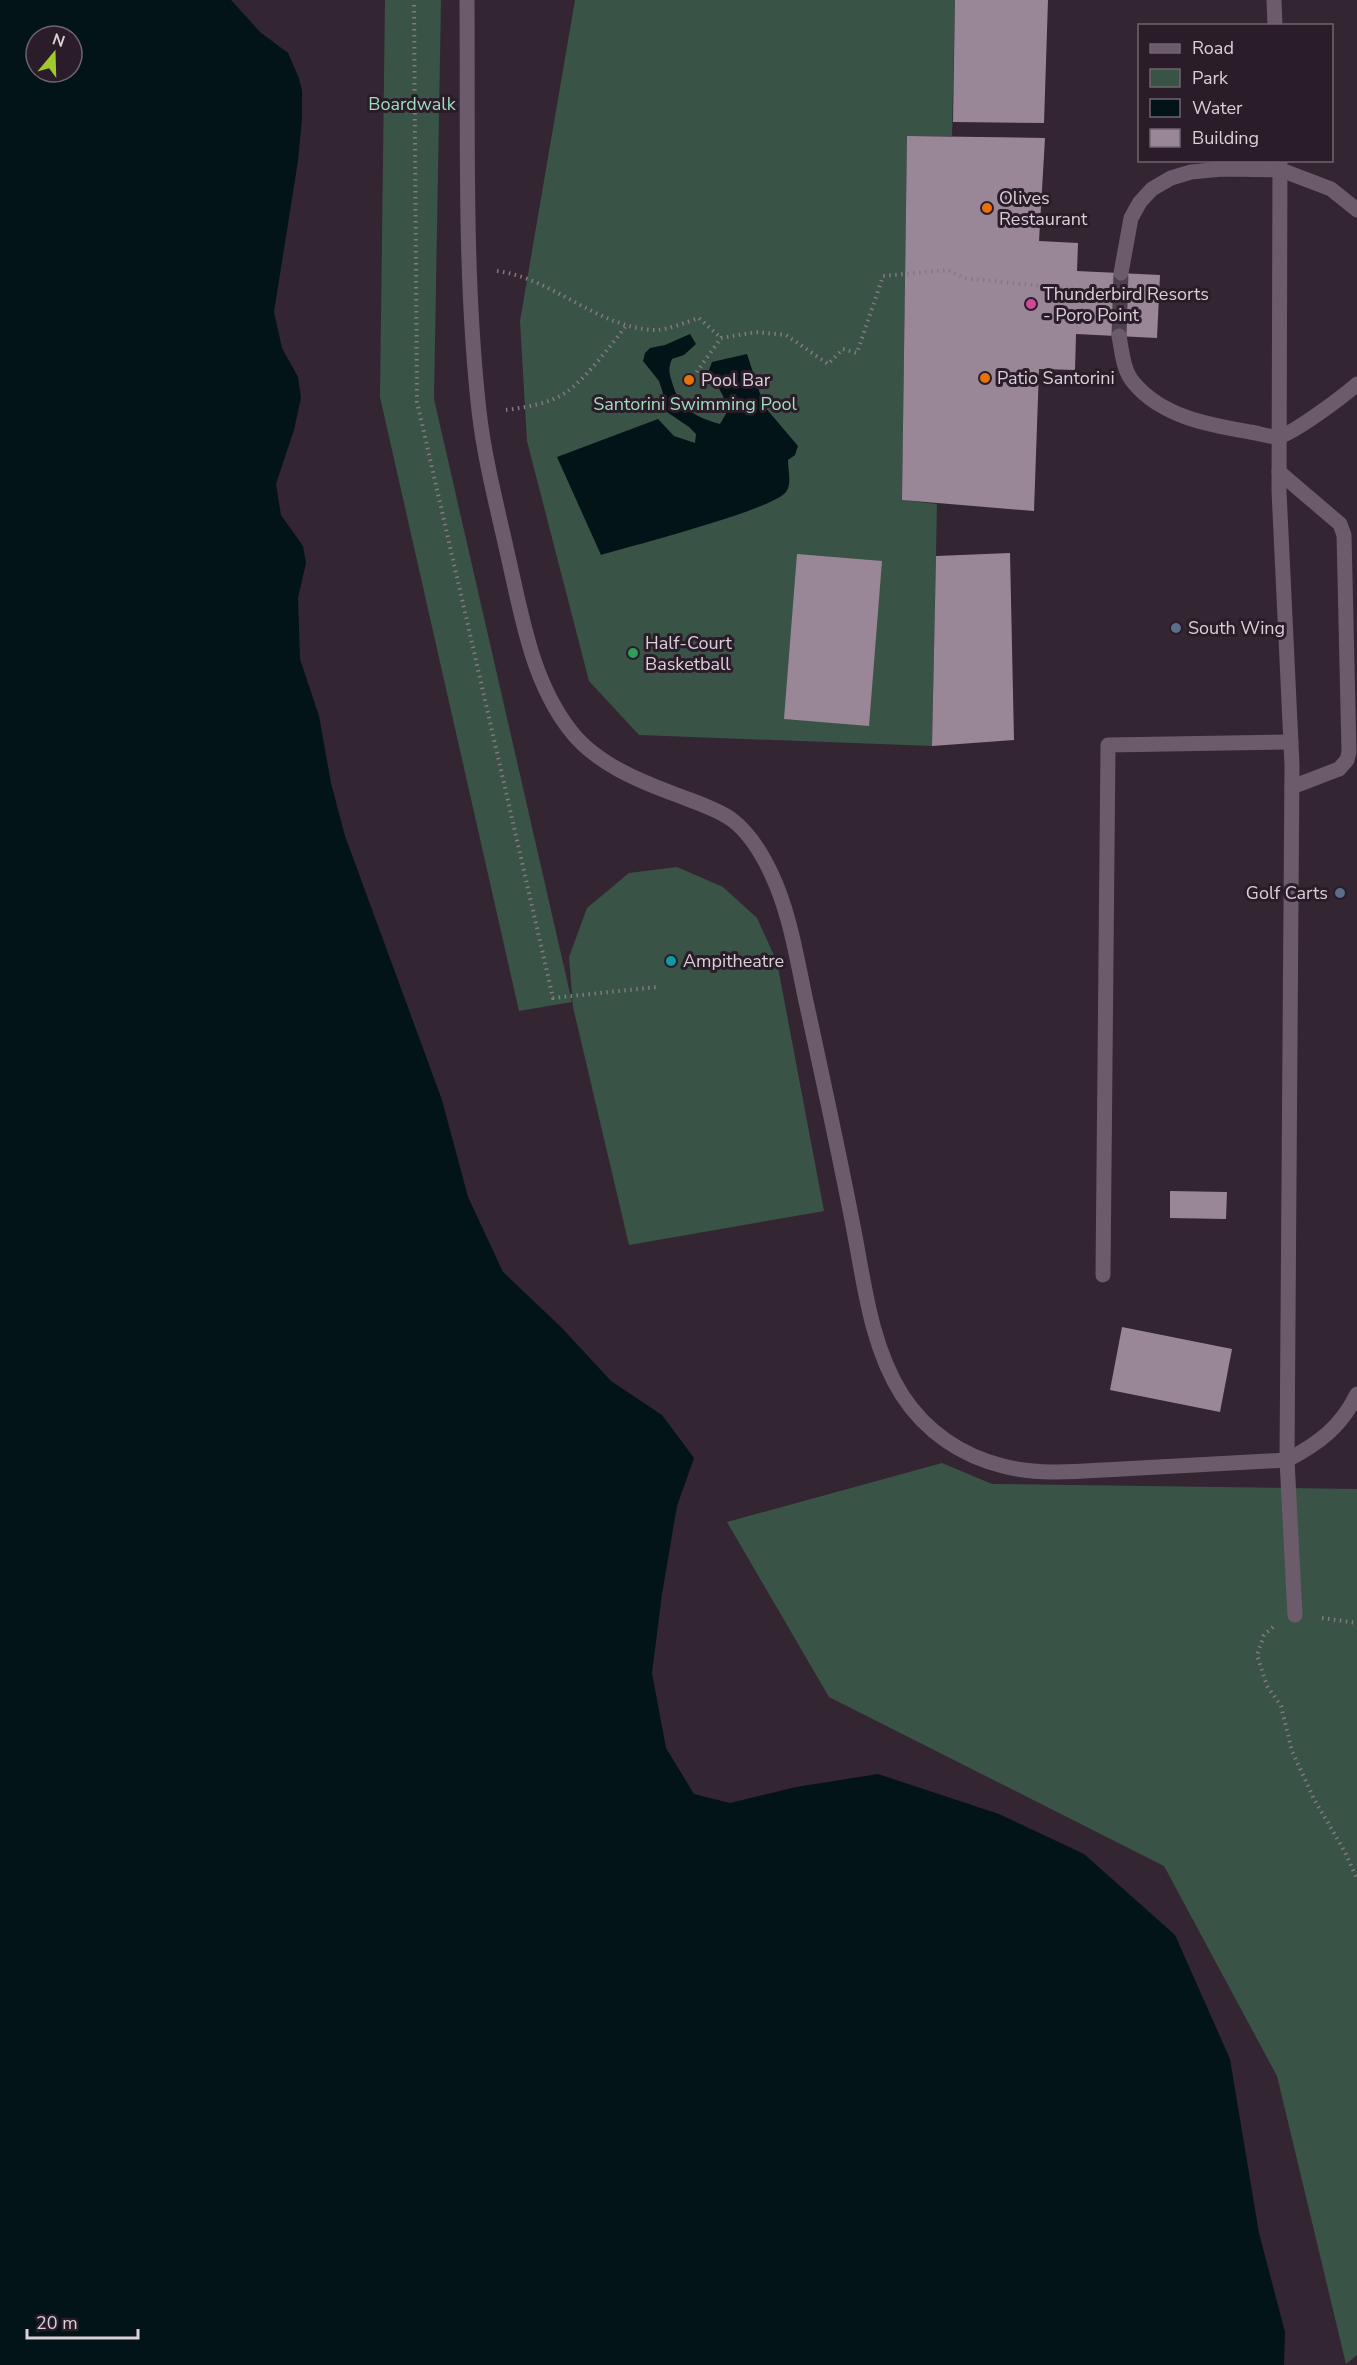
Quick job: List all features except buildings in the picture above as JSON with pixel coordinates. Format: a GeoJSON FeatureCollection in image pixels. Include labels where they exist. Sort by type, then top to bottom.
{"type":"FeatureCollection","features":[{"type":"Feature","properties":{"kind":"street"},"geometry":{"type":"LineString","coordinates":[[467,0],[469,268],[479,412],[493,489],[536,668],[552,702],[571,732],[593,753],[620,770],[660,789],[709,807],[733,820],[754,842],[772,875],[792,936],[867,1298],[884,1360],[902,1395],[921,1420],[946,1441],[975,1458],[1009,1468],[1061,1472],[1287,1460],[1327,1437],[1337,1426],[1357,1394]]}},
{"type":"Feature","properties":{"kind":"street"},"geometry":{"type":"LineString","coordinates":[[1274,0],[1275,24]]}},
{"type":"Feature","properties":{"kind":"street"},"geometry":{"type":"LineString","coordinates":[[1121,273],[1131,218],[1140,202],[1152,189],[1171,178],[1191,172],[1280,165],[1331,189],[1357,210]]}},
{"type":"Feature","properties":{"kind":"street"},"geometry":{"type":"LineString","coordinates":[[1280,165],[1278,437],[1292,787],[1287,1460],[1295,1615]]}},
{"type":"Feature","properties":{"kind":"street"},"geometry":{"type":"LineString","coordinates":[[1119,336],[1124,363],[1132,382],[1154,400],[1183,417],[1220,427],[1278,437],[1314,417],[1357,384]]}},
{"type":"Feature","properties":{"kind":"street"},"geometry":{"type":"LineString","coordinates":[[1279,472],[1340,524],[1344,535],[1349,752],[1347,760],[1339,769],[1292,787]]}},
{"type":"Feature","properties":{"kind":"street"},"geometry":{"type":"LineString","coordinates":[[1103,1275],[1108,745],[1291,742]]}},
{"type":"Feature","properties":{"kind":"path"},"geometry":{"type":"LineString","coordinates":[[414,5],[417,402],[553,998],[657,987]]}},
{"type":"Feature","properties":{"kind":"path"},"geometry":{"type":"LineString","coordinates":[[469,268],[518,274],[626,326],[657,330],[699,318],[722,338]]}},
{"type":"Feature","properties":{"kind":"path"},"geometry":{"type":"LineString","coordinates":[[693,377],[722,338],[756,332],[786,335],[828,364],[843,349],[857,353],[883,276],[948,270],[963,278],[1110,293]]}},
{"type":"Feature","properties":{"kind":"path"},"geometry":{"type":"LineString","coordinates":[[525,408],[565,394],[600,358],[626,326]]}},
{"type":"Feature","properties":{"kind":"path"},"geometry":{"type":"LineString","coordinates":[[1357,1623],[1295,1615],[1281,1620],[1264,1635],[1257,1654],[1267,1686],[1281,1706],[1292,1751],[1314,1799],[1345,1852],[1357,1879]]}},
{"type":"Feature","properties":{"kind":"green space","name":"Boardwalk"},"geometry":{"type":"Polygon","coordinates":[[[385,0],[441,0],[434,399],[572,1002],[519,1011],[380,397],[385,0]]]}},
{"type":"Feature","properties":{"kind":"green space","name":"Santorini Swimming Pool"},"geometry":{"type":"Polygon","coordinates":[[[575,0],[955,0],[952,136],[907,136],[902,500],[937,504],[932,746],[639,735],[589,681],[527,441],[520,321],[575,0]]]}},
{"type":"Feature","properties":{"kind":"green space","name":"Ampitheatre"},"geometry":{"type":"Polygon","coordinates":[[[677,867],[723,887],[757,918],[777,962],[824,1211],[629,1245],[573,1007],[569,957],[587,908],[629,873],[677,867]]]}},
{"type":"Feature","properties":{"kind":"green space"},"geometry":{"type":"Polygon","coordinates":[[[942,1463],[992,1484],[1357,1489],[1357,2355],[1346,2364],[1277,2076],[1164,1866],[829,1697],[727,1522],[942,1463]]]}},
{"type":"Feature","properties":{"kind":"water"},"geometry":{"type":"Polygon","coordinates":[[[0,0],[231,0],[260,32],[288,53],[299,78],[302,91],[302,119],[298,161],[274,312],[282,348],[298,377],[301,398],[294,430],[276,484],[281,515],[303,546],[306,563],[298,598],[300,659],[319,716],[331,783],[345,836],[442,1100],[468,1197],[503,1272],[561,1327],[611,1381],[662,1415],[694,1458],[677,1506],[662,1594],[652,1673],[666,1748],[694,1794],[730,1803],[796,1787],[878,1774],[999,1814],[1084,1854],[1175,1935],[1230,2059],[1259,2233],[1285,2332],[1284,2365],[0,2365],[0,0]]]}},
{"type":"Feature","properties":{"kind":"water"},"geometry":{"type":"Polygon","coordinates":[[[690,334],[696,344],[684,355],[672,359],[670,365],[670,376],[679,399],[689,410],[720,424],[727,412],[723,396],[709,370],[712,362],[747,354],[764,406],[798,446],[795,455],[788,460],[788,489],[775,500],[755,508],[601,555],[557,457],[658,419],[674,436],[695,443],[696,434],[661,408],[659,401],[663,393],[659,381],[643,361],[645,353],[650,348],[665,345],[690,334]]]}},
{"type":"Feature","properties":{"kind":"tunnel"},"geometry":{"type":"LineString","coordinates":[[1119,336],[1121,273]]}},
{"type":"Feature","properties":{"kind":"place","name":"Olives Restaurant"},"geometry":{"type":"Point","coordinates":[987,208]}},
{"type":"Feature","properties":{"kind":"place","name":"Thunderbird Resorts - Poro Point"},"geometry":{"type":"Point","coordinates":[1031,304]}},
{"type":"Feature","properties":{"kind":"place","name":"Patio Santorini"},"geometry":{"type":"Point","coordinates":[985,378]}},
{"type":"Feature","properties":{"kind":"place","name":"Pool Bar"},"geometry":{"type":"Point","coordinates":[689,380]}},
{"type":"Feature","properties":{"kind":"place","name":"South Wing"},"geometry":{"type":"Point","coordinates":[1176,628]}},
{"type":"Feature","properties":{"kind":"place","name":"Half-Court Basketball"},"geometry":{"type":"Point","coordinates":[633,653]}},
{"type":"Feature","properties":{"kind":"place","name":"Golf Carts"},"geometry":{"type":"Point","coordinates":[1340,893]}},
{"type":"Feature","properties":{"kind":"place","name":"Ampitheatre"},"geometry":{"type":"Point","coordinates":[671,961]}}]}
